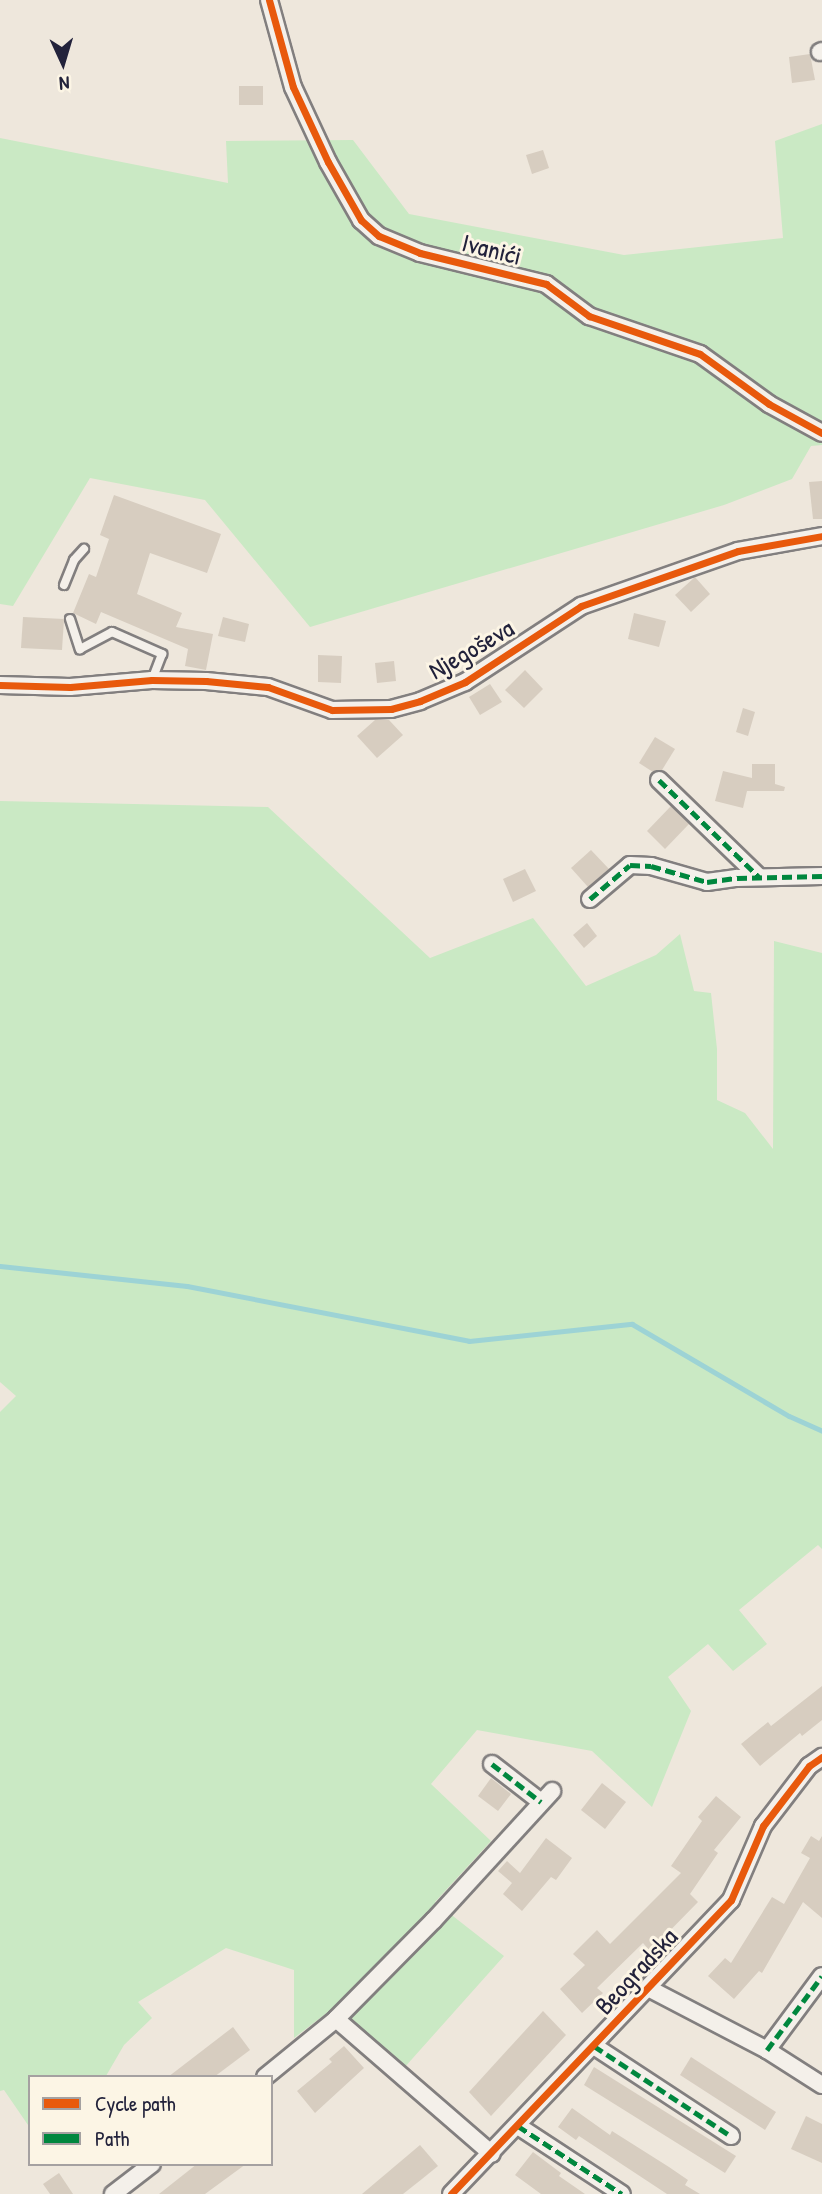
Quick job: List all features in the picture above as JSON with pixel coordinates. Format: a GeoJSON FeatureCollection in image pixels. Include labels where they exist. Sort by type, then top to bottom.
{"type":"FeatureCollection","features":[{"type":"Feature","properties":{"kind":"street","name":"Ivanići"},"geometry":{"type":"LineString","coordinates":[[269,0],[293,87],[328,162],[361,220],[379,236],[420,253],[546,284],[589,316],[699,354],[769,404],[822,433]]}},
{"type":"Feature","properties":{"kind":"street","name":"Njegoševa"},"geometry":{"type":"LineString","coordinates":[[0,685],[70,687],[152,680],[268,687],[332,710],[391,709],[465,682],[581,606],[738,551],[822,536]]}},
{"type":"Feature","properties":{"kind":"street"},"geometry":{"type":"LineString","coordinates":[[659,780],[759,877]]}},
{"type":"Feature","properties":{"kind":"street"},"geometry":{"type":"LineString","coordinates":[[590,899],[630,865],[651,866],[707,882],[759,877],[822,877]]}},
{"type":"Feature","properties":{"kind":"street","name":"Beogradska"},"geometry":{"type":"LineString","coordinates":[[458,2191],[731,1900],[763,1826],[808,1766],[822,1757]]}},
{"type":"Feature","properties":{"kind":"street"},"geometry":{"type":"LineString","coordinates":[[267,2075],[336,2019],[434,1920],[547,1796],[492,1764]]}},
{"type":"Feature","properties":{"kind":"street"},"geometry":{"type":"LineString","coordinates":[[767,2050],[822,1976]]}},
{"type":"Feature","properties":{"kind":"street","name":"Beogradska"},"geometry":{"type":"LineString","coordinates":[[648,1988],[767,2050],[822,2085]]}},
{"type":"Feature","properties":{"kind":"street"},"geometry":{"type":"LineString","coordinates":[[336,2019],[492,2154]]}},
{"type":"Feature","properties":{"kind":"street"},"geometry":{"type":"LineString","coordinates":[[594,2046],[731,2136]]}},
{"type":"Feature","properties":{"kind":"street"},"geometry":{"type":"LineString","coordinates":[[518,2126],[622,2194]]}},
{"type":"Feature","properties":{"kind":"street"},"geometry":{"type":"LineString","coordinates":[[113,2194],[149,2166]]}},
{"type":"Feature","properties":{"kind":"lane"},"geometry":{"type":"LineString","coordinates":[[64,585],[74,560],[84,549]]}},
{"type":"Feature","properties":{"kind":"lane"},"geometry":{"type":"LineString","coordinates":[[70,618],[80,649],[111,632],[162,654],[152,680]]}},
{"type":"Feature","properties":{"kind":"green space"},"geometry":{"type":"Polygon","coordinates":[[[822,124],[822,445],[811,446],[792,479],[724,505],[310,627],[205,500],[90,478],[13,606],[0,604],[0,138],[228,183],[226,141],[353,140],[409,214],[624,255],[783,238],[775,141],[822,124]]]}},
{"type":"Feature","properties":{"kind":"green space"},"geometry":{"type":"Polygon","coordinates":[[[0,801],[268,807],[430,958],[533,918],[586,986],[656,955],[680,934],[694,991],[711,993],[717,1049],[717,1100],[745,1113],[773,1149],[774,941],[822,953],[822,1549],[818,1545],[739,1610],[767,1644],[733,1671],[708,1644],[668,1677],[691,1711],[652,1807],[592,1751],[477,1730],[431,1784],[491,1841],[435,1902],[504,1956],[404,2068],[332,2009],[294,2038],[294,1970],[226,1948],[138,2002],[152,2018],[124,2045],[107,2075],[28,2075],[28,2125],[4,2090],[0,2091],[0,1412],[16,1396],[0,1382],[0,801]]]}},
{"type":"Feature","properties":{"kind":"building"},"geometry":{"type":"Polygon","coordinates":[[[810,54],[815,80],[792,83],[789,57],[810,54]]]}},
{"type":"Feature","properties":{"kind":"building"},"geometry":{"type":"Polygon","coordinates":[[[239,86],[263,86],[263,105],[239,105],[239,86]]]}},
{"type":"Feature","properties":{"kind":"building"},"geometry":{"type":"Polygon","coordinates":[[[543,150],[549,168],[532,174],[526,155],[543,150]]]}},
{"type":"Feature","properties":{"kind":"building"},"geometry":{"type":"Polygon","coordinates":[[[822,481],[822,519],[813,519],[809,482],[822,481]]]}},
{"type":"Feature","properties":{"kind":"building"},"geometry":{"type":"Polygon","coordinates":[[[114,495],[221,534],[207,573],[150,553],[137,594],[182,613],[176,627],[213,634],[206,670],[185,666],[188,649],[101,612],[96,624],[73,613],[89,574],[96,577],[109,539],[100,535],[114,495]]]}},
{"type":"Feature","properties":{"kind":"building"},"geometry":{"type":"Polygon","coordinates":[[[695,577],[710,594],[691,612],[675,595],[695,577]]]}},
{"type":"Feature","properties":{"kind":"building"},"geometry":{"type":"Polygon","coordinates":[[[634,613],[666,621],[659,647],[628,639],[634,613]]]}},
{"type":"Feature","properties":{"kind":"building"},"geometry":{"type":"Polygon","coordinates":[[[23,617],[64,619],[62,650],[21,648],[23,617]]]}},
{"type":"Feature","properties":{"kind":"building"},"geometry":{"type":"Polygon","coordinates":[[[223,617],[249,624],[245,642],[218,636],[223,617]]]}},
{"type":"Feature","properties":{"kind":"building"},"geometry":{"type":"Polygon","coordinates":[[[318,655],[342,656],[341,683],[318,682],[318,655]]]}},
{"type":"Feature","properties":{"kind":"building"},"geometry":{"type":"Polygon","coordinates":[[[394,661],[396,681],[377,683],[375,663],[394,661]]]}},
{"type":"Feature","properties":{"kind":"building"},"geometry":{"type":"Polygon","coordinates":[[[525,670],[543,689],[524,708],[505,690],[525,670]]]}},
{"type":"Feature","properties":{"kind":"building"},"geometry":{"type":"Polygon","coordinates":[[[490,684],[502,702],[480,715],[469,697],[490,684]]]}},
{"type":"Feature","properties":{"kind":"building"},"geometry":{"type":"Polygon","coordinates":[[[743,708],[755,712],[748,736],[736,732],[743,708]]]}},
{"type":"Feature","properties":{"kind":"building"},"geometry":{"type":"Polygon","coordinates":[[[375,720],[389,720],[403,735],[377,758],[357,736],[375,720]]]}},
{"type":"Feature","properties":{"kind":"building"},"geometry":{"type":"Polygon","coordinates":[[[655,737],[675,749],[662,770],[653,772],[639,763],[655,737]]]}},
{"type":"Feature","properties":{"kind":"building"},"geometry":{"type":"Polygon","coordinates":[[[752,764],[775,764],[775,784],[785,787],[784,791],[747,791],[743,808],[715,801],[723,771],[752,778],[752,764]]]}},
{"type":"Feature","properties":{"kind":"building"},"geometry":{"type":"Polygon","coordinates":[[[671,806],[689,824],[665,849],[647,831],[671,806]]]}},
{"type":"Feature","properties":{"kind":"building"},"geometry":{"type":"Polygon","coordinates":[[[591,850],[609,869],[588,887],[571,868],[591,850]]]}},
{"type":"Feature","properties":{"kind":"building"},"geometry":{"type":"Polygon","coordinates":[[[525,869],[536,891],[513,902],[503,879],[525,869]]]}},
{"type":"Feature","properties":{"kind":"building"},"geometry":{"type":"Polygon","coordinates":[[[587,923],[597,936],[584,948],[573,935],[587,923]]]}},
{"type":"Feature","properties":{"kind":"building"},"geometry":{"type":"Polygon","coordinates":[[[822,1686],[822,1720],[802,1736],[800,1733],[760,1766],[741,1744],[768,1722],[771,1726],[822,1686]]]}},
{"type":"Feature","properties":{"kind":"building"},"geometry":{"type":"Polygon","coordinates":[[[491,1778],[511,1794],[498,1811],[478,1796],[491,1778]]]}},
{"type":"Feature","properties":{"kind":"building"},"geometry":{"type":"Polygon","coordinates":[[[602,1783],[626,1802],[605,1829],[581,1810],[602,1783]]]}},
{"type":"Feature","properties":{"kind":"building"},"geometry":{"type":"Polygon","coordinates":[[[716,1796],[741,1817],[714,1850],[718,1853],[690,1894],[698,1902],[650,1951],[643,1943],[597,1988],[603,1993],[582,2013],[560,1989],[585,1965],[573,1954],[597,1930],[610,1944],[681,1873],[671,1866],[702,1821],[698,1817],[716,1796]]]}},
{"type":"Feature","properties":{"kind":"building"},"geometry":{"type":"Polygon","coordinates":[[[811,1836],[819,1841],[822,1836],[822,1918],[803,1902],[762,1973],[759,1971],[734,1999],[708,1976],[725,1958],[731,1963],[772,1897],[784,1904],[810,1858],[801,1853],[811,1836]]]}},
{"type":"Feature","properties":{"kind":"building"},"geometry":{"type":"Polygon","coordinates":[[[546,1838],[572,1858],[556,1880],[551,1877],[522,1911],[503,1894],[512,1883],[498,1871],[507,1861],[520,1873],[546,1838]]]}},
{"type":"Feature","properties":{"kind":"building"},"geometry":{"type":"Polygon","coordinates":[[[543,2011],[566,2035],[491,2116],[469,2092],[543,2011]]]}},
{"type":"Feature","properties":{"kind":"building"},"geometry":{"type":"Polygon","coordinates":[[[233,2027],[250,2050],[217,2075],[171,2075],[233,2027]]]}},
{"type":"Feature","properties":{"kind":"building"},"geometry":{"type":"Polygon","coordinates":[[[344,2046],[364,2068],[315,2113],[297,2091],[332,2062],[329,2059],[344,2046]]]}},
{"type":"Feature","properties":{"kind":"building"},"geometry":{"type":"Polygon","coordinates":[[[691,2057],[776,2112],[765,2130],[680,2075],[691,2057]]]}},
{"type":"Feature","properties":{"kind":"building"},"geometry":{"type":"Polygon","coordinates":[[[594,2067],[736,2156],[725,2173],[584,2085],[594,2067]]]}},
{"type":"Feature","properties":{"kind":"building"},"geometry":{"type":"Polygon","coordinates":[[[572,2108],[610,2135],[612,2131],[669,2167],[688,2180],[685,2185],[700,2194],[667,2194],[579,2136],[576,2140],[558,2127],[572,2108]]]}},
{"type":"Feature","properties":{"kind":"building"},"geometry":{"type":"Polygon","coordinates":[[[806,2116],[822,2124],[822,2163],[791,2149],[806,2116]]]}},
{"type":"Feature","properties":{"kind":"building"},"geometry":{"type":"Polygon","coordinates":[[[420,2145],[438,2166],[403,2194],[362,2194],[420,2145]]]}},
{"type":"Feature","properties":{"kind":"building"},"geometry":{"type":"Polygon","coordinates":[[[533,2152],[561,2173],[559,2176],[585,2194],[541,2194],[515,2175],[533,2152]]]}},
{"type":"Feature","properties":{"kind":"building"},"geometry":{"type":"Polygon","coordinates":[[[194,2166],[243,2166],[205,2194],[159,2194],[194,2166]]]}},
{"type":"Feature","properties":{"kind":"building"},"geometry":{"type":"Polygon","coordinates":[[[59,2173],[73,2194],[50,2194],[43,2184],[59,2173]]]}},
{"type":"Feature","properties":{"kind":"waterway"},"geometry":{"type":"LineString","coordinates":[[0,1266],[187,1286],[469,1341],[632,1324],[789,1416],[822,1431]]}},
{"type":"Feature","properties":{"kind":"marked path"},"geometry":{"type":"LineString","coordinates":[[659,780],[759,877]]}},
{"type":"Feature","properties":{"kind":"marked path"},"geometry":{"type":"LineString","coordinates":[[590,899],[630,865],[651,866],[707,882],[737,878],[822,876]]}},
{"type":"Feature","properties":{"kind":"marked path"},"geometry":{"type":"LineString","coordinates":[[492,1764],[541,1802]]}},
{"type":"Feature","properties":{"kind":"marked path"},"geometry":{"type":"LineString","coordinates":[[767,2050],[822,1976]]}},
{"type":"Feature","properties":{"kind":"marked path"},"geometry":{"type":"LineString","coordinates":[[594,2046],[731,2136]]}},
{"type":"Feature","properties":{"kind":"marked path"},"geometry":{"type":"LineString","coordinates":[[518,2126],[622,2194]]}},
{"type":"Feature","properties":{"kind":"cycle path"},"geometry":{"type":"LineString","coordinates":[[269,0],[293,87],[328,162],[361,220],[379,236],[420,253],[546,284],[589,316],[700,354],[769,404],[822,433]]}},
{"type":"Feature","properties":{"kind":"cycle path"},"geometry":{"type":"LineString","coordinates":[[0,685],[70,687],[152,680],[206,681],[268,687],[332,710],[391,709],[420,701],[465,682],[581,606],[738,551],[822,536]]}},
{"type":"Feature","properties":{"kind":"cycle path"},"geometry":{"type":"LineString","coordinates":[[451,2194],[731,1900],[763,1826],[809,1766],[822,1757]]}}]}
